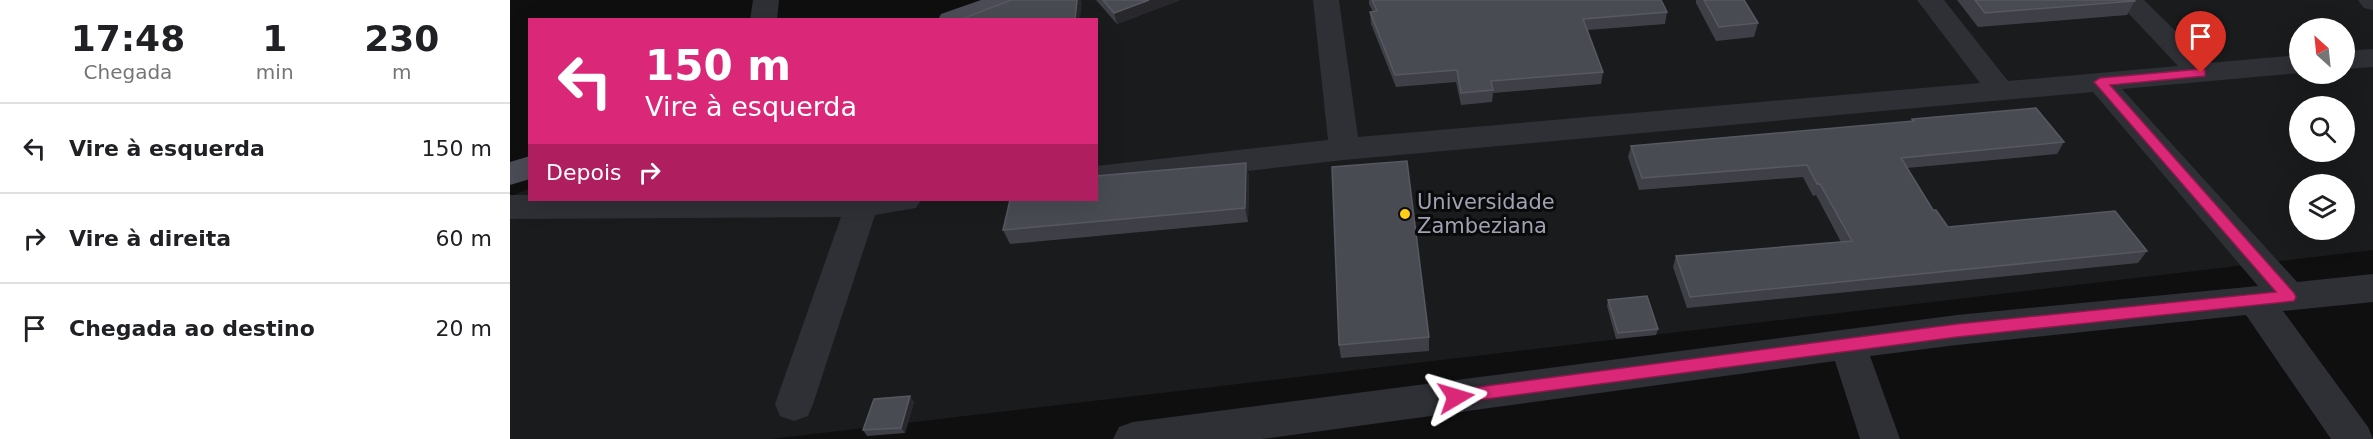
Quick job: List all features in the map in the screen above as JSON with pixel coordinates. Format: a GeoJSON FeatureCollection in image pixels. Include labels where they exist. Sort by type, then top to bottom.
{"type":"FeatureCollection","features":[{"type":"Feature","properties":{"kind":"main road"},"geometry":{"type":"LineString","coordinates":[[956,18],[1006,0]]}},
{"type":"Feature","properties":{"kind":"main road"},"geometry":{"type":"LineString","coordinates":[[510,174],[528,169]]}},
{"type":"Feature","properties":{"kind":"street"},"geometry":{"type":"LineString","coordinates":[[763,18],[766,0]]}},
{"type":"Feature","properties":{"kind":"street"},"geometry":{"type":"LineString","coordinates":[[1326,0],[1344,149]]}},
{"type":"Feature","properties":{"kind":"street"},"geometry":{"type":"LineString","coordinates":[[1930,0],[2001,91]]}},
{"type":"Feature","properties":{"kind":"street"},"geometry":{"type":"LineString","coordinates":[[2129,0],[2201,73]]}},
{"type":"Feature","properties":{"kind":"street"},"geometry":{"type":"LineString","coordinates":[[2355,59],[2373,58]]}},
{"type":"Feature","properties":{"kind":"street"},"geometry":{"type":"LineString","coordinates":[[1098,177],[1344,149],[2289,65]]}},
{"type":"Feature","properties":{"kind":"street"},"geometry":{"type":"LineString","coordinates":[[2100,82],[2272,298],[2354,439]]}},
{"type":"Feature","properties":{"kind":"street"},"geometry":{"type":"LineString","coordinates":[[510,207],[862,204],[894,201]]}},
{"type":"Feature","properties":{"kind":"street"},"geometry":{"type":"LineString","coordinates":[[794,404],[862,204]]}},
{"type":"Feature","properties":{"kind":"street"},"geometry":{"type":"LineString","coordinates":[[1133,439],[1957,330],[2373,288]]}},
{"type":"Feature","properties":{"kind":"street"},"geometry":{"type":"LineString","coordinates":[[1848,345],[1880,439]]}},
{"type":"Feature","properties":{"kind":"shaded area","name":"Universidade Zambeziana"},"geometry":{"type":"Polygon","coordinates":[[[1055,0],[2373,0],[2373,250],[771,439],[510,439],[510,196],[528,189],[528,201],[1098,201],[1098,18],[1004,18],[1055,0]]]}},
{"type":"Feature","properties":{"kind":"building"},"geometry":{"type":"Polygon","coordinates":[[[1011,0],[1077,0],[1075,18],[964,18],[1011,0]]]}},
{"type":"Feature","properties":{"kind":"building"},"geometry":{"type":"Polygon","coordinates":[[[1103,0],[1149,0],[1114,13],[1103,0]]]}},
{"type":"Feature","properties":{"kind":"building"},"geometry":{"type":"Polygon","coordinates":[[[1372,0],[1661,0],[1667,12],[1583,19],[1603,72],[1491,81],[1493,90],[1461,93],[1457,70],[1395,75],[1370,12],[1377,11],[1372,0]]]}},
{"type":"Feature","properties":{"kind":"building"},"geometry":{"type":"Polygon","coordinates":[[[1704,0],[1744,0],[1758,23],[1719,27],[1704,0]]]}},
{"type":"Feature","properties":{"kind":"building"},"geometry":{"type":"Polygon","coordinates":[[[1975,0],[2134,0],[2135,1],[1985,13],[1975,0]]]}},
{"type":"Feature","properties":{"kind":"building"},"geometry":{"type":"Polygon","coordinates":[[[2036,108],[2064,142],[1901,158],[1933,210],[1936,210],[1948,227],[2115,211],[2147,251],[1690,297],[1676,256],[1852,241],[1807,165],[1642,178],[1631,146],[1914,121],[1912,119],[2036,108]]]}},
{"type":"Feature","properties":{"kind":"building"},"geometry":{"type":"Polygon","coordinates":[[[1407,161],[1429,337],[1339,345],[1332,167],[1407,161]]]}},
{"type":"Feature","properties":{"kind":"building"},"geometry":{"type":"Polygon","coordinates":[[[1246,163],[1245,208],[1003,230],[1010,201],[1098,201],[1098,176],[1246,163]]]}},
{"type":"Feature","properties":{"kind":"building"},"geometry":{"type":"Polygon","coordinates":[[[1647,296],[1658,329],[1618,333],[1608,300],[1647,296]]]}},
{"type":"Feature","properties":{"kind":"building"},"geometry":{"type":"Polygon","coordinates":[[[910,396],[901,428],[863,430],[874,399],[910,396]]]}},
{"type":"Feature","properties":{"kind":"place","name":"Universidade Zambeziana"},"geometry":{"type":"Point","coordinates":[1405,214]}},
{"type":"Feature","properties":{"kind":"route"},"geometry":{"type":"LineString","coordinates":[[1456,397],[1957,330],[2288,297],[2100,82],[2201,73]]}}]}
